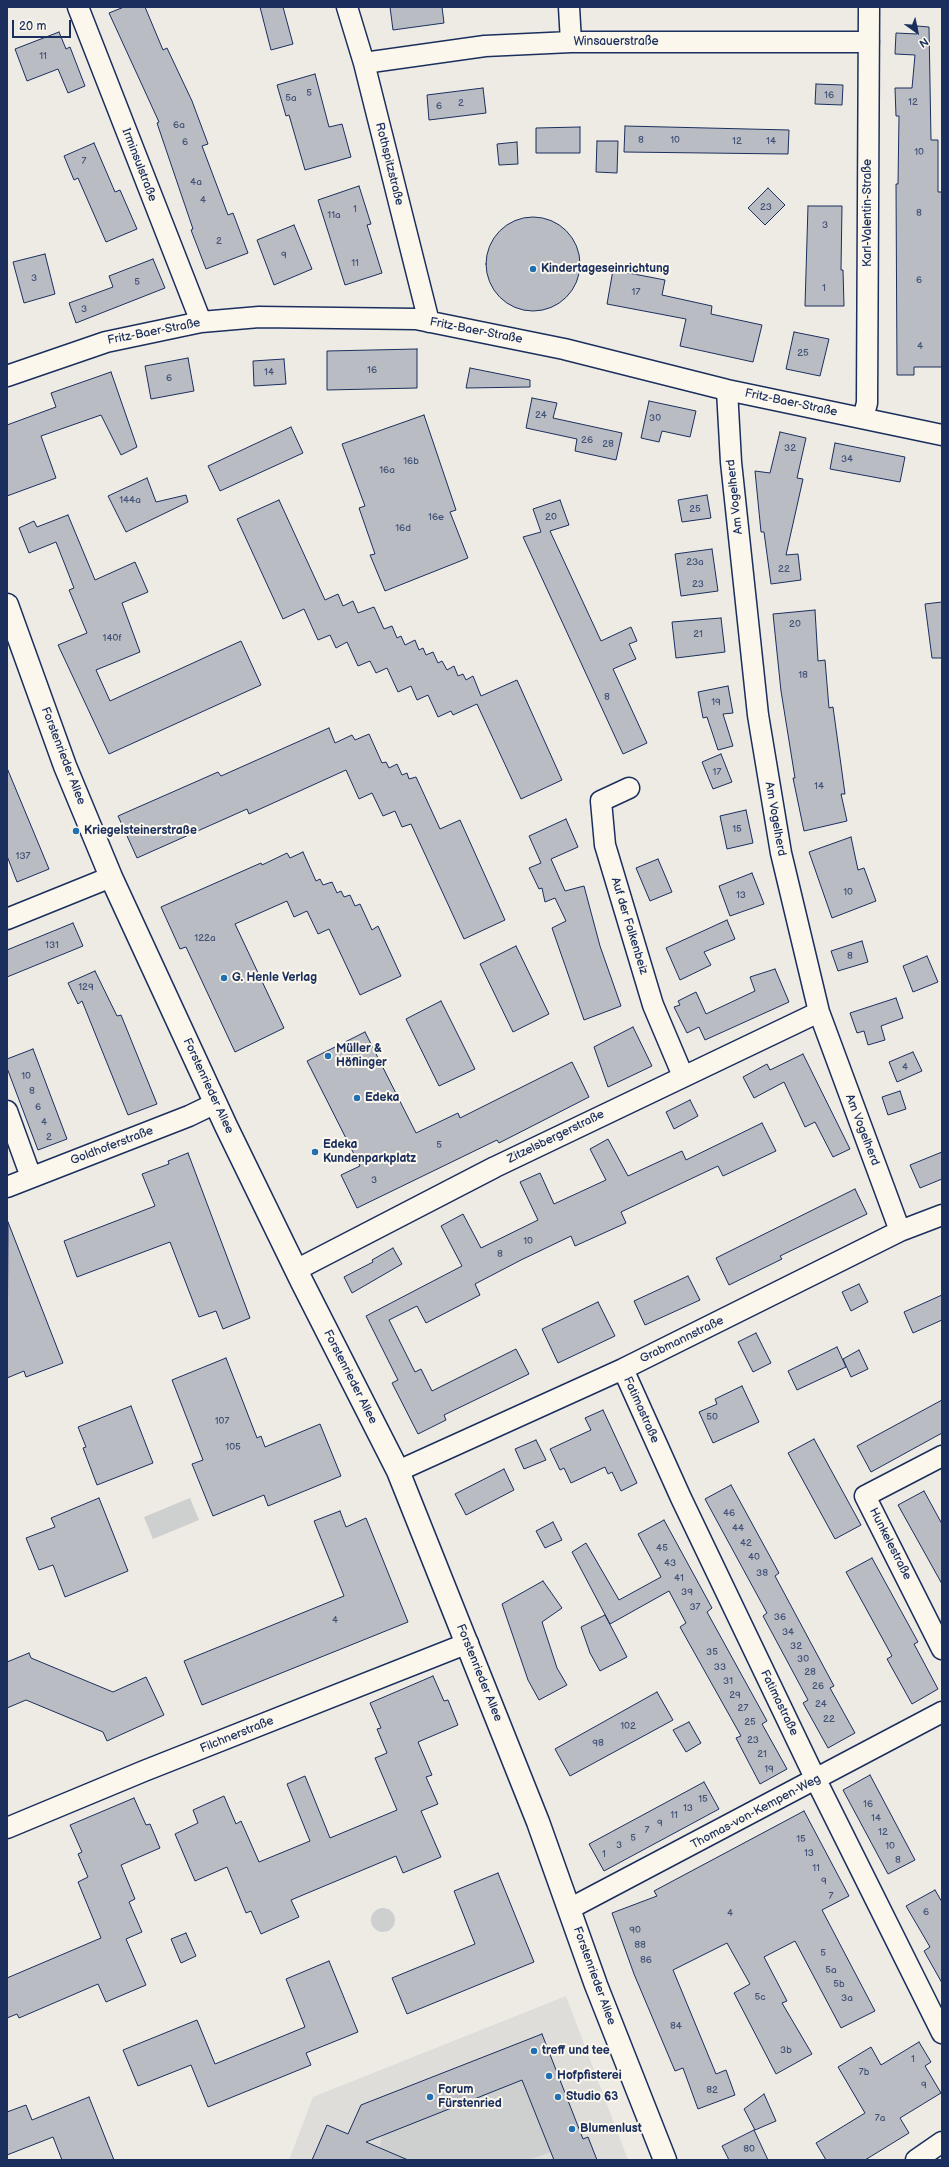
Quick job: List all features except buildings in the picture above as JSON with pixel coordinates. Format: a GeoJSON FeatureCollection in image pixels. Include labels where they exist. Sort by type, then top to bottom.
{"type":"FeatureCollection","features":[{"type":"Feature","properties":{"kind":"street","name":"Irminsulstraße"},"geometry":{"type":"LineString","coordinates":[[78,7],[201,322]]}},
{"type":"Feature","properties":{"kind":"street","name":"Rothspitzstraße"},"geometry":{"type":"LineString","coordinates":[[347,7],[364,63],[428,322]]}},
{"type":"Feature","properties":{"kind":"street"},"geometry":{"type":"LineString","coordinates":[[569,7],[571,42]]}},
{"type":"Feature","properties":{"kind":"street","name":"Karl-Valentin-Straße"},"geometry":{"type":"LineString","coordinates":[[863,418],[867,403],[869,7]]}},
{"type":"Feature","properties":{"kind":"street","name":"Winsauerstraße"},"geometry":{"type":"LineString","coordinates":[[364,63],[485,46],[571,42],[869,42]]}},
{"type":"Feature","properties":{"kind":"street","name":"Fritz-Baer-Straße"},"geometry":{"type":"LineString","coordinates":[[7,376],[106,342],[201,322],[259,317],[416,319],[564,349],[727,390],[942,435]]}},
{"type":"Feature","properties":{"kind":"street","name":"Am Vogelherd"},"geometry":{"type":"LineString","coordinates":[[727,390],[731,462],[758,715],[781,852],[819,1012],[900,1231]]}},
{"type":"Feature","properties":{"kind":"street","name":"Forstenrieder Allee"},"geometry":{"type":"LineString","coordinates":[[7,605],[65,766],[111,877],[216,1104],[296,1270],[398,1471],[468,1643],[538,1822],[596,1985],[665,2160]]}},
{"type":"Feature","properties":{"kind":"street","name":"Auf der Falkenbeiz"},"geometry":{"type":"LineString","coordinates":[[629,788],[601,802],[605,844],[653,1004],[683,1076]]}},
{"type":"Feature","properties":{"kind":"street"},"geometry":{"type":"LineString","coordinates":[[7,919],[111,877]]}},
{"type":"Feature","properties":{"kind":"street","name":"Zitzelsbergerstraße"},"geometry":{"type":"LineString","coordinates":[[296,1270],[495,1167],[819,1012]]}},
{"type":"Feature","properties":{"kind":"street","name":"Goldhoferstraße"},"geometry":{"type":"LineString","coordinates":[[7,1187],[216,1104]]}},
{"type":"Feature","properties":{"kind":"street"},"geometry":{"type":"LineString","coordinates":[[7,1111],[31,1178]]}},
{"type":"Feature","properties":{"kind":"street","name":"Grabmannstraße"},"geometry":{"type":"LineString","coordinates":[[398,1471],[623,1369],[900,1231],[942,1215]]}},
{"type":"Feature","properties":{"kind":"street","name":"Fatimastraße"},"geometry":{"type":"LineString","coordinates":[[623,1369],[681,1498],[816,1780],[942,2033]]}},
{"type":"Feature","properties":{"kind":"street","name":"Hunkelestraße"},"geometry":{"type":"LineString","coordinates":[[942,1456],[865,1496],[942,1648]]}},
{"type":"Feature","properties":{"kind":"street","name":"Filchnerstraße"},"geometry":{"type":"LineString","coordinates":[[7,1828],[150,1769],[468,1643]]}},
{"type":"Feature","properties":{"kind":"street","name":"Thomas-von-Kempen-Weg"},"geometry":{"type":"LineString","coordinates":[[569,1909],[816,1780],[942,1712]]}},
{"type":"Feature","properties":{"kind":"street"},"geometry":{"type":"LineString","coordinates":[[916,2160],[942,2142]]}},
{"type":"Feature","properties":{"kind":"shaded area"},"geometry":{"type":"Polygon","coordinates":[[[190,1498],[199,1520],[153,1539],[144,1517],[190,1498]]]}},
{"type":"Feature","properties":{"kind":"shaded area"},"geometry":{"type":"Polygon","coordinates":[[[383,1908],[391,1912],[395,1920],[391,1928],[383,1932],[375,1928],[371,1920],[375,1912],[383,1908]]]}},
{"type":"Feature","properties":{"kind":"shaded area"},"geometry":{"type":"Polygon","coordinates":[[[566,1996],[628,2160],[289,2160],[313,2097],[566,1996]]]}},
{"type":"Feature","properties":{"kind":"shaded area"},"geometry":{"type":"Polygon","coordinates":[[[522,2080],[551,2152],[528,2160],[408,2160],[380,2148],[382,2135],[522,2080]]]}},
{"type":"Feature","properties":{"kind":"place","name":"Kindertageseinrichtung"},"geometry":{"type":"Point","coordinates":[533,269]}},
{"type":"Feature","properties":{"kind":"place","name":"Kriegelsteinerstraße"},"geometry":{"type":"Point","coordinates":[76,831]}},
{"type":"Feature","properties":{"kind":"place","name":"G. Henle Verlag"},"geometry":{"type":"Point","coordinates":[224,978]}},
{"type":"Feature","properties":{"kind":"place","name":"Müller & Höflinger"},"geometry":{"type":"Point","coordinates":[328,1056]}},
{"type":"Feature","properties":{"kind":"place","name":"Edeka"},"geometry":{"type":"Point","coordinates":[357,1098]}},
{"type":"Feature","properties":{"kind":"place","name":"Edeka Kundenparkplatz"},"geometry":{"type":"Point","coordinates":[315,1152]}},
{"type":"Feature","properties":{"kind":"place","name":"treff und tee"},"geometry":{"type":"Point","coordinates":[534,2051]}},
{"type":"Feature","properties":{"kind":"place","name":"Hofpfisterei"},"geometry":{"type":"Point","coordinates":[549,2076]}},
{"type":"Feature","properties":{"kind":"place","name":"Forum Fürstenried"},"geometry":{"type":"Point","coordinates":[430,2097]}},
{"type":"Feature","properties":{"kind":"place","name":"Studio 63"},"geometry":{"type":"Point","coordinates":[558,2097]}},
{"type":"Feature","properties":{"kind":"place","name":"Blumenlust"},"geometry":{"type":"Point","coordinates":[572,2129]}}]}
